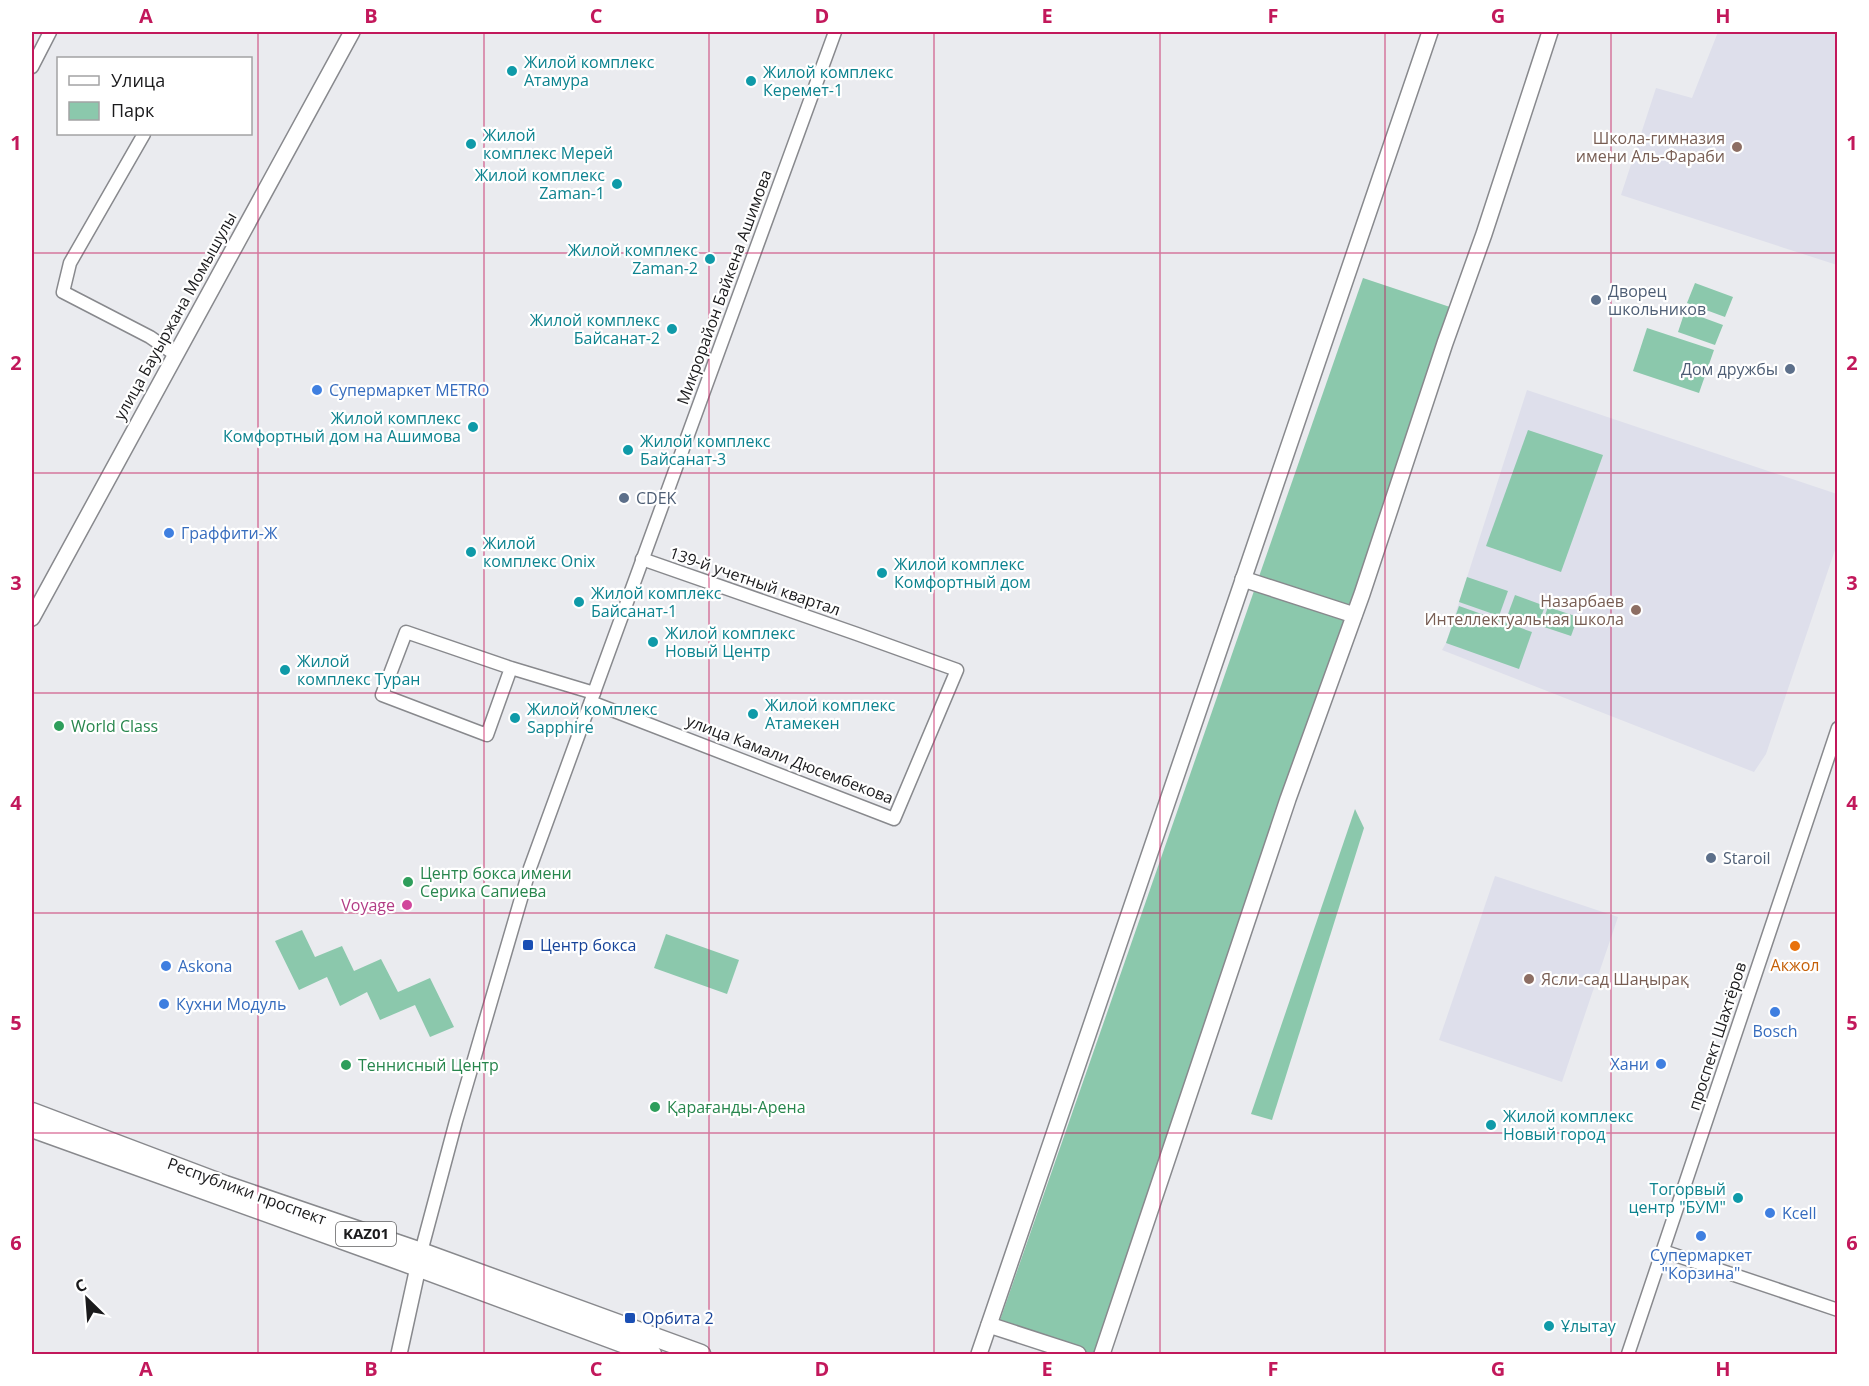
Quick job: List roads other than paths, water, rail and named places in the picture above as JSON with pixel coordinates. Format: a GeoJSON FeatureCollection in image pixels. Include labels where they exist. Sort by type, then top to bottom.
{"type":"FeatureCollection","features":[{"type":"Feature","properties":{"kind":"highway","name":"Республики проспект"},"geometry":{"type":"LineString","coordinates":[[32,1112],[419,1259],[652,1354]]}},
{"type":"Feature","properties":{"kind":"highway","name":"Республики проспект"},"geometry":{"type":"LineString","coordinates":[[32,1128],[701,1354]]}},
{"type":"Feature","properties":{"kind":"main road","name":"улица Бауыржана Момышулы"},"geometry":{"type":"LineString","coordinates":[[32,618],[351,32]]}},
{"type":"Feature","properties":{"kind":"main road"},"geometry":{"type":"LineString","coordinates":[[979,1354],[1430,32]]}},
{"type":"Feature","properties":{"kind":"main road"},"geometry":{"type":"LineString","coordinates":[[1102,1354],[1288,800],[1354,615],[1484,234],[1550,32]]}},
{"type":"Feature","properties":{"kind":"main road"},"geometry":{"type":"LineString","coordinates":[[1243,579],[1354,615]]}},
{"type":"Feature","properties":{"kind":"main road"},"geometry":{"type":"LineString","coordinates":[[399,1354],[419,1259]]}},
{"type":"Feature","properties":{"kind":"main road"},"geometry":{"type":"LineString","coordinates":[[989,1325],[1078,1354]]}},
{"type":"Feature","properties":{"kind":"street"},"geometry":{"type":"LineString","coordinates":[[32,66],[50,32]]}},
{"type":"Feature","properties":{"kind":"street","name":"Микрорайон Байкена Ашимова"},"geometry":{"type":"LineString","coordinates":[[419,1259],[456,1120],[522,892],[835,32]]}},
{"type":"Feature","properties":{"kind":"street"},"geometry":{"type":"LineString","coordinates":[[143,135],[70,262],[63,292],[150,337],[176,355]]}},
{"type":"Feature","properties":{"kind":"street","name":"139-й учетный квартал"},"geometry":{"type":"LineString","coordinates":[[642,559],[857,634]]}},
{"type":"Feature","properties":{"kind":"street"},"geometry":{"type":"LineString","coordinates":[[511,668],[487,735],[382,695],[406,632],[511,668],[592,698]]}},
{"type":"Feature","properties":{"kind":"street","name":"улица Камали Дюсембекова"},"geometry":{"type":"LineString","coordinates":[[592,698],[894,819],[957,670],[857,634]]}},
{"type":"Feature","properties":{"kind":"street","name":"проспект Шахтёров"},"geometry":{"type":"LineString","coordinates":[[1628,1354],[1838,728]]}},
{"type":"Feature","properties":{"kind":"street"},"geometry":{"type":"LineString","coordinates":[[1663,1251],[1838,1310]]}},
{"type":"Feature","properties":{"kind":"place","name":"Жилой комплекс Атамура"},"geometry":{"type":"Point","coordinates":[512,71]}},
{"type":"Feature","properties":{"kind":"place","name":"Жилой комплекс Керемет-1"},"geometry":{"type":"Point","coordinates":[751,81]}},
{"type":"Feature","properties":{"kind":"place","name":"Жилой комплекс Мерей"},"geometry":{"type":"Point","coordinates":[471,144]}},
{"type":"Feature","properties":{"kind":"place","name":"Школа-гимназия имени Аль-Фараби"},"geometry":{"type":"Point","coordinates":[1737,147]}},
{"type":"Feature","properties":{"kind":"place","name":"Жилой комплекс Zaman-1"},"geometry":{"type":"Point","coordinates":[617,184]}},
{"type":"Feature","properties":{"kind":"place","name":"Жилой комплекс Zaman-2"},"geometry":{"type":"Point","coordinates":[710,259]}},
{"type":"Feature","properties":{"kind":"place","name":"Дворец школьников"},"geometry":{"type":"Point","coordinates":[1596,300]}},
{"type":"Feature","properties":{"kind":"place","name":"Жилой комплекс Байсанат-2"},"geometry":{"type":"Point","coordinates":[672,329]}},
{"type":"Feature","properties":{"kind":"place","name":"Дом дружбы"},"geometry":{"type":"Point","coordinates":[1790,369]}},
{"type":"Feature","properties":{"kind":"place","name":"Супермаркет METRO"},"geometry":{"type":"Point","coordinates":[317,390]}},
{"type":"Feature","properties":{"kind":"place","name":"Жилой комплекс Комфортный дом на Ашимова"},"geometry":{"type":"Point","coordinates":[473,427]}},
{"type":"Feature","properties":{"kind":"place","name":"Жилой комплекс Байсанат-3"},"geometry":{"type":"Point","coordinates":[628,450]}},
{"type":"Feature","properties":{"kind":"place","name":"CDEK"},"geometry":{"type":"Point","coordinates":[624,498]}},
{"type":"Feature","properties":{"kind":"place","name":"Граффити-Ж"},"geometry":{"type":"Point","coordinates":[169,533]}},
{"type":"Feature","properties":{"kind":"place","name":"Жилой комплекс Onix"},"geometry":{"type":"Point","coordinates":[471,552]}},
{"type":"Feature","properties":{"kind":"place","name":"Жилой комплекс Комфортный дом"},"geometry":{"type":"Point","coordinates":[882,573]}},
{"type":"Feature","properties":{"kind":"place","name":"Жилой комплекс Байсанат-1"},"geometry":{"type":"Point","coordinates":[579,602]}},
{"type":"Feature","properties":{"kind":"place","name":"Назарбаев Интеллектуальная школа"},"geometry":{"type":"Point","coordinates":[1636,610]}},
{"type":"Feature","properties":{"kind":"place","name":"Жилой комплекс Новый Центр"},"geometry":{"type":"Point","coordinates":[653,642]}},
{"type":"Feature","properties":{"kind":"place","name":"Жилой комплекс Туран"},"geometry":{"type":"Point","coordinates":[285,670]}},
{"type":"Feature","properties":{"kind":"place","name":"Жилой комплекс Атамекен"},"geometry":{"type":"Point","coordinates":[753,714]}},
{"type":"Feature","properties":{"kind":"place","name":"Жилой комплекс Sapphire"},"geometry":{"type":"Point","coordinates":[515,718]}},
{"type":"Feature","properties":{"kind":"place","name":"World Class"},"geometry":{"type":"Point","coordinates":[59,726]}},
{"type":"Feature","properties":{"kind":"place","name":"Staroil"},"geometry":{"type":"Point","coordinates":[1711,858]}},
{"type":"Feature","properties":{"kind":"place","name":"Центр бокса имени Серика Сапиева"},"geometry":{"type":"Point","coordinates":[408,882]}},
{"type":"Feature","properties":{"kind":"place","name":"Voyage"},"geometry":{"type":"Point","coordinates":[407,905]}},
{"type":"Feature","properties":{"kind":"place","name":"Центр бокса"},"geometry":{"type":"Point","coordinates":[528,945]}},
{"type":"Feature","properties":{"kind":"place","name":"Акжол"},"geometry":{"type":"Point","coordinates":[1795,946]}},
{"type":"Feature","properties":{"kind":"place","name":"Askona"},"geometry":{"type":"Point","coordinates":[166,966]}},
{"type":"Feature","properties":{"kind":"place","name":"Ясли-сад Шаңырақ"},"geometry":{"type":"Point","coordinates":[1529,979]}},
{"type":"Feature","properties":{"kind":"place","name":"Кухни Модуль"},"geometry":{"type":"Point","coordinates":[164,1004]}},
{"type":"Feature","properties":{"kind":"place","name":"Bosch"},"geometry":{"type":"Point","coordinates":[1775,1012]}},
{"type":"Feature","properties":{"kind":"place","name":"Хани"},"geometry":{"type":"Point","coordinates":[1661,1064]}},
{"type":"Feature","properties":{"kind":"place","name":"Теннисный Центр"},"geometry":{"type":"Point","coordinates":[346,1065]}},
{"type":"Feature","properties":{"kind":"place","name":"Қарағанды-Арена"},"geometry":{"type":"Point","coordinates":[655,1107]}},
{"type":"Feature","properties":{"kind":"place","name":"Жилой комплекс Новый город"},"geometry":{"type":"Point","coordinates":[1491,1125]}},
{"type":"Feature","properties":{"kind":"place","name":"Тогорвый центр \"БУМ\""},"geometry":{"type":"Point","coordinates":[1738,1198]}},
{"type":"Feature","properties":{"kind":"place","name":"Kcell"},"geometry":{"type":"Point","coordinates":[1770,1213]}},
{"type":"Feature","properties":{"kind":"place","name":"Супермаркет \"Корзина\""},"geometry":{"type":"Point","coordinates":[1701,1236]}},
{"type":"Feature","properties":{"kind":"place","name":"Орбита 2"},"geometry":{"type":"Point","coordinates":[630,1318]}},
{"type":"Feature","properties":{"kind":"place","name":"Ұлытау"},"geometry":{"type":"Point","coordinates":[1549,1326]}}]}
